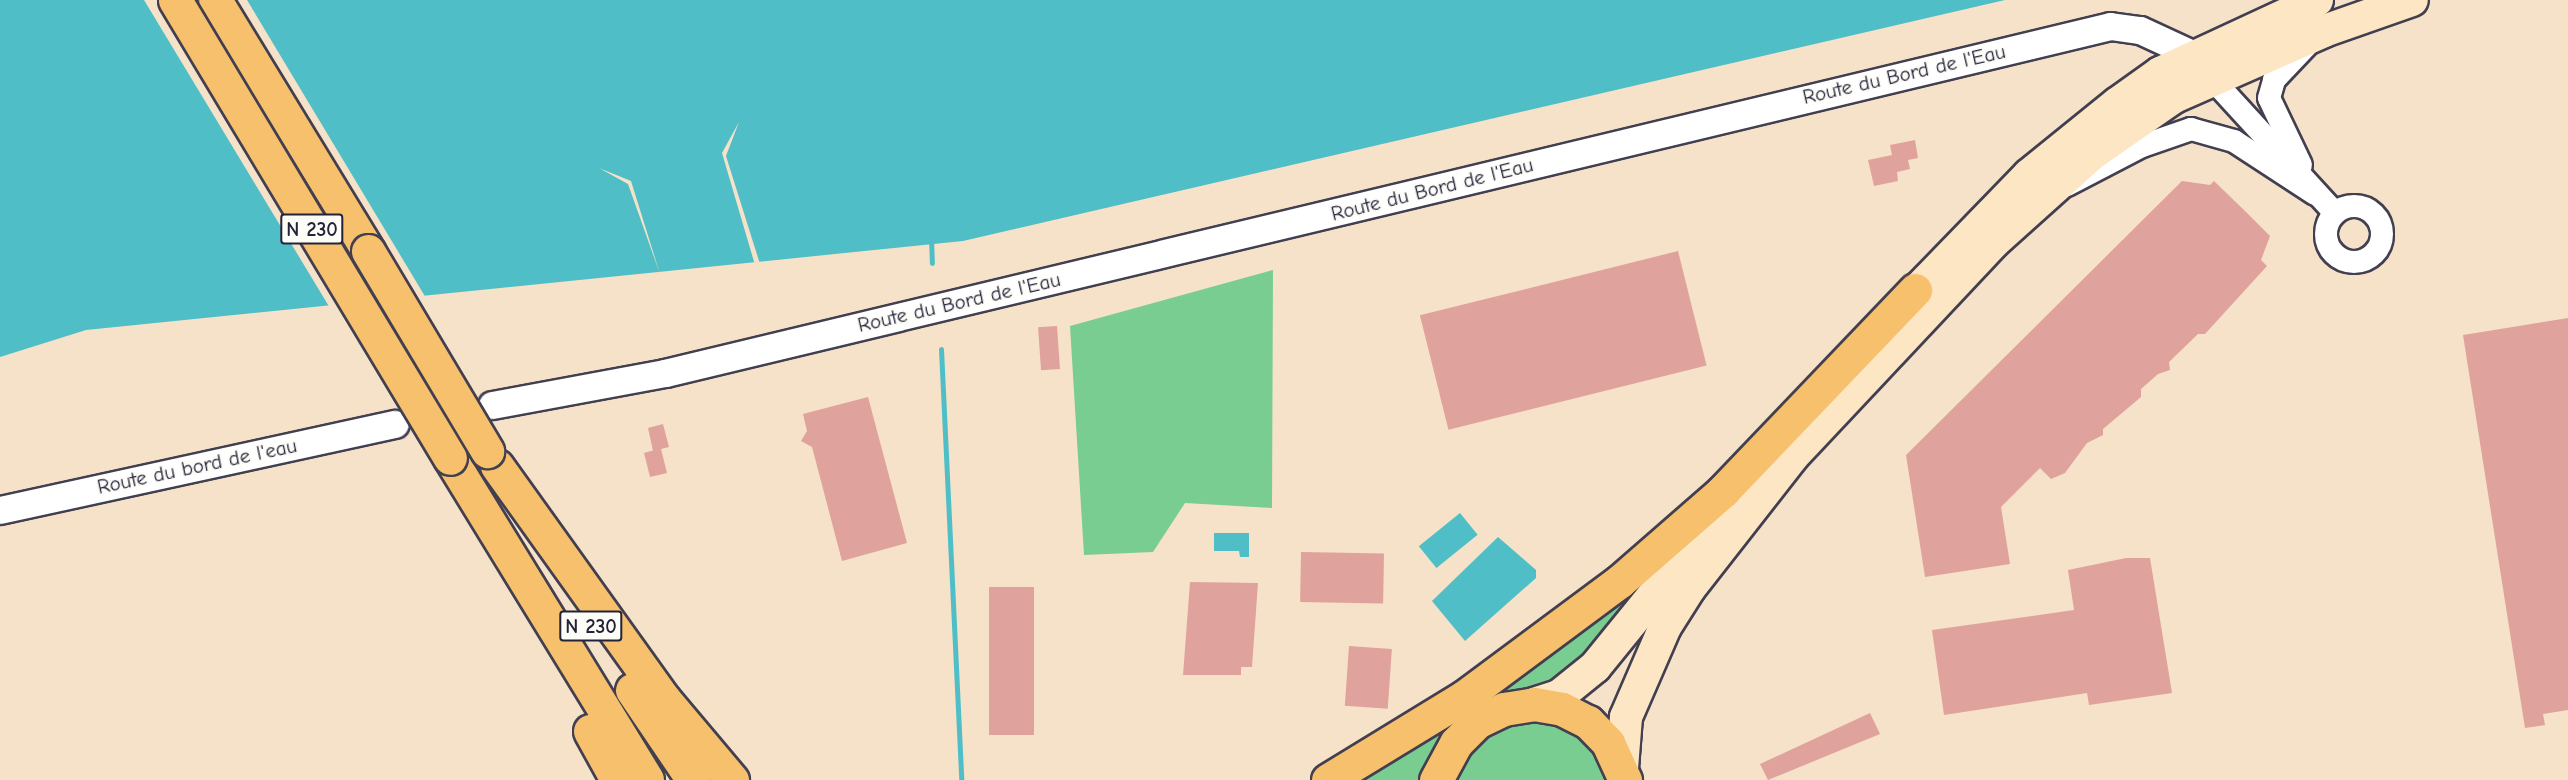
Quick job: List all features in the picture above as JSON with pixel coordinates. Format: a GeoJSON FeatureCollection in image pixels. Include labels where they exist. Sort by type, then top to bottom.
{"type":"FeatureCollection","features":[{"type":"Feature","properties":{"kind":"main road","name":"N 230"},"geometry":{"type":"LineString","coordinates":[[175,0],[455,467],[647,780]]}},
{"type":"Feature","properties":{"kind":"main road","name":"N 230"},"geometry":{"type":"LineString","coordinates":[[215,0],[596,634],[693,780]]}},
{"type":"Feature","properties":{"kind":"main road"},"geometry":{"type":"LineString","coordinates":[[1625,775],[1621,738],[1645,668],[1709,562],[1816,431],[1934,301],[2046,194],[2202,69],[2317,0]]}},
{"type":"Feature","properties":{"kind":"main road"},"geometry":{"type":"LineString","coordinates":[[1328,780],[1464,697],[1620,581],[1723,491],[1915,290],[2075,135],[2160,73],[2202,69],[2324,31],[2412,0]]}},
{"type":"Feature","properties":{"kind":"main road"},"geometry":{"type":"LineString","coordinates":[[1439,776],[1456,743],[1477,722],[1504,709],[1534,704],[1558,696],[1595,666],[1733,497],[1915,290]]}},
{"type":"Feature","properties":{"kind":"main road"},"geometry":{"type":"LineString","coordinates":[[492,459],[664,699],[732,780]]}},
{"type":"Feature","properties":{"kind":"main road"},"geometry":{"type":"LineString","coordinates":[[455,467],[617,780]]}},
{"type":"Feature","properties":{"kind":"main road"},"geometry":{"type":"LineString","coordinates":[[1534,704],[1562,709],[1588,722],[1608,743],[1625,775]]}},
{"type":"Feature","properties":{"kind":"street","name":"Route du Bord de l'Eau"},"geometry":{"type":"LineString","coordinates":[[492,405],[665,373],[2110,26],[2140,30],[2202,69]]}},
{"type":"Feature","properties":{"kind":"street"},"geometry":{"type":"LineString","coordinates":[[2315,194],[2269,98],[2274,80],[2324,31]]}},
{"type":"Feature","properties":{"kind":"street"},"geometry":{"type":"LineString","coordinates":[[2202,69],[2315,194],[2335,213]]}},
{"type":"Feature","properties":{"kind":"street"},"geometry":{"type":"LineString","coordinates":[[2046,194],[2102,170],[2142,146],[2192,129],[2234,141],[2315,194]]}},
{"type":"Feature","properties":{"kind":"street","name":"Route du bord de l'eau"},"geometry":{"type":"LineString","coordinates":[[0,510],[395,424]]}},
{"type":"Feature","properties":{"kind":"green space"},"geometry":{"type":"Polygon","coordinates":[[[1273,270],[1272,508],[1185,503],[1153,552],[1084,555],[1070,326],[1273,270]]]}},
{"type":"Feature","properties":{"kind":"green space"},"geometry":{"type":"Polygon","coordinates":[[[1663,556],[1599,647],[1425,780],[1349,780],[1663,556]]]}},
{"type":"Feature","properties":{"kind":"green space"},"geometry":{"type":"Polygon","coordinates":[[[1527,720],[1553,723],[1577,735],[1595,753],[1607,780],[1457,780],[1479,741],[1501,727],[1527,720]]]}},
{"type":"Feature","properties":{"kind":"water"},"geometry":{"type":"Polygon","coordinates":[[[0,0],[2005,0],[963,241],[86,330],[0,357],[0,0]]]}},
{"type":"Feature","properties":{"kind":"water"},"geometry":{"type":"Polygon","coordinates":[[[1460,513],[1478,535],[1436,568],[1419,546],[1460,513]]]}},
{"type":"Feature","properties":{"kind":"water"},"geometry":{"type":"Polygon","coordinates":[[[1214,533],[1249,533],[1249,557],[1240,557],[1239,551],[1214,551],[1214,533]]]}},
{"type":"Feature","properties":{"kind":"water"},"geometry":{"type":"Polygon","coordinates":[[[1498,537],[1536,570],[1536,578],[1465,641],[1432,601],[1498,537]]]}},
{"type":"Feature","properties":{"kind":"pier"},"geometry":{"type":"Polygon","coordinates":[[[144,0],[247,0],[426,298],[330,308],[144,0]]]}},
{"type":"Feature","properties":{"kind":"pier"},"geometry":{"type":"Polygon","coordinates":[[[739,122],[726,156],[760,264],[755,265],[722,153],[739,122]]]}},
{"type":"Feature","properties":{"kind":"pier"},"geometry":{"type":"Polygon","coordinates":[[[599,168],[631,181],[660,274],[628,184],[599,168]]]}},
{"type":"Feature","properties":{"kind":"building"},"geometry":{"type":"Polygon","coordinates":[[[1915,140],[1918,158],[1908,160],[1910,169],[1897,172],[1898,181],[1874,186],[1868,160],[1892,155],[1890,145],[1915,140]]]}},
{"type":"Feature","properties":{"kind":"building"},"geometry":{"type":"Polygon","coordinates":[[[2182,181],[2210,185],[2214,181],[2270,236],[2261,260],[2267,266],[2205,334],[2198,334],[2169,362],[2170,370],[2158,374],[2141,389],[2141,397],[2103,429],[2103,435],[2087,443],[2065,473],[2051,479],[2040,468],[2001,507],[2010,564],[1925,577],[1906,455],[2182,181]]]}},
{"type":"Feature","properties":{"kind":"building"},"geometry":{"type":"Polygon","coordinates":[[[1678,251],[1707,365],[1448,430],[1420,315],[1678,251]]]}},
{"type":"Feature","properties":{"kind":"building"},"geometry":{"type":"Polygon","coordinates":[[[2568,318],[2568,710],[2543,714],[2545,725],[2525,728],[2463,335],[2568,318]]]}},
{"type":"Feature","properties":{"kind":"building"},"geometry":{"type":"Polygon","coordinates":[[[1057,326],[1060,369],[1041,370],[1038,327],[1057,326]]]}},
{"type":"Feature","properties":{"kind":"building"},"geometry":{"type":"Polygon","coordinates":[[[868,397],[907,543],[842,561],[812,447],[801,441],[807,431],[803,414],[868,397]]]}},
{"type":"Feature","properties":{"kind":"building"},"geometry":{"type":"Polygon","coordinates":[[[663,424],[669,447],[661,449],[667,473],[650,477],[644,453],[653,450],[648,428],[663,424]]]}},
{"type":"Feature","properties":{"kind":"building"},"geometry":{"type":"Polygon","coordinates":[[[1301,552],[1384,553],[1383,603],[1300,602],[1301,552]]]}},
{"type":"Feature","properties":{"kind":"building"},"geometry":{"type":"Polygon","coordinates":[[[2126,558],[2150,558],[2172,693],[2089,705],[2087,693],[1944,715],[1932,630],[2074,610],[2068,570],[2126,558]]]}},
{"type":"Feature","properties":{"kind":"building"},"geometry":{"type":"Polygon","coordinates":[[[1190,582],[1258,583],[1252,667],[1241,667],[1241,675],[1183,675],[1190,582]]]}},
{"type":"Feature","properties":{"kind":"building"},"geometry":{"type":"Polygon","coordinates":[[[989,587],[1034,587],[1034,735],[989,735],[989,587]]]}},
{"type":"Feature","properties":{"kind":"building"},"geometry":{"type":"Polygon","coordinates":[[[1349,646],[1392,649],[1388,709],[1345,706],[1349,646]]]}},
{"type":"Feature","properties":{"kind":"building"},"geometry":{"type":"Polygon","coordinates":[[[1870,713],[1880,734],[1768,780],[1760,764],[1870,713]]]}},
{"type":"Feature","properties":{"kind":"waterway"},"geometry":{"type":"LineString","coordinates":[[931,237],[932,263]]}},
{"type":"Feature","properties":{"kind":"waterway"},"geometry":{"type":"LineString","coordinates":[[941,349],[961,780]]}}]}
